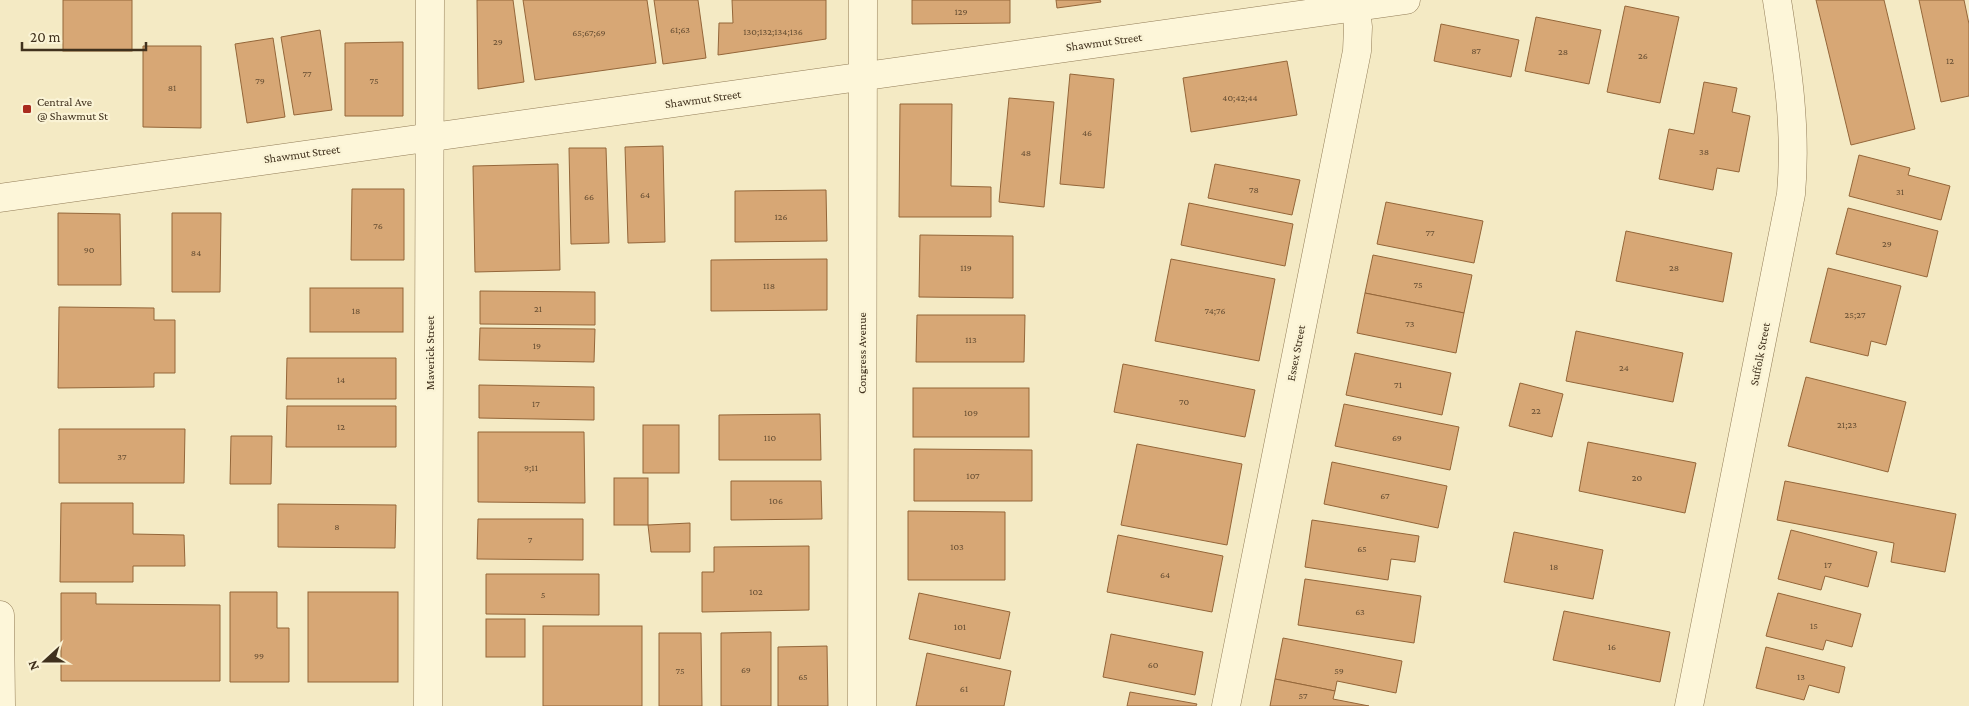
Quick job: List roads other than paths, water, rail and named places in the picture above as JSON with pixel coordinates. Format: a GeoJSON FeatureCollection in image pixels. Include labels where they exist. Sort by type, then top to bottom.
{"type":"FeatureCollection","features":[{"type":"Feature","properties":{"kind":"street","name":"Maverick Street"},"geometry":{"type":"LineString","coordinates":[[428,706],[430,0]]}},
{"type":"Feature","properties":{"kind":"street","name":"Congress Avenue"},"geometry":{"type":"LineString","coordinates":[[862,706],[863,0]]}},
{"type":"Feature","properties":{"kind":"street","name":"Shawmut Street"},"geometry":{"type":"LineString","coordinates":[[0,198],[430,136],[863,77],[1356,3],[1406,0]]}},
{"type":"Feature","properties":{"kind":"street","name":"Suffolk Street"},"geometry":{"type":"LineString","coordinates":[[1689,706],[1791,194],[1794,158],[1794,121],[1777,0]]}},
{"type":"Feature","properties":{"kind":"street","name":"Essex Street"},"geometry":{"type":"LineString","coordinates":[[1226,706],[1357,51],[1356,3]]}},
{"type":"Feature","properties":{"kind":"street"},"geometry":{"type":"LineString","coordinates":[[0,616],[1,706]]}},
{"type":"Feature","properties":{"kind":"place","name":"Central Ave @ Shawmut St"},"geometry":{"type":"Point","coordinates":[27,109]}}]}
